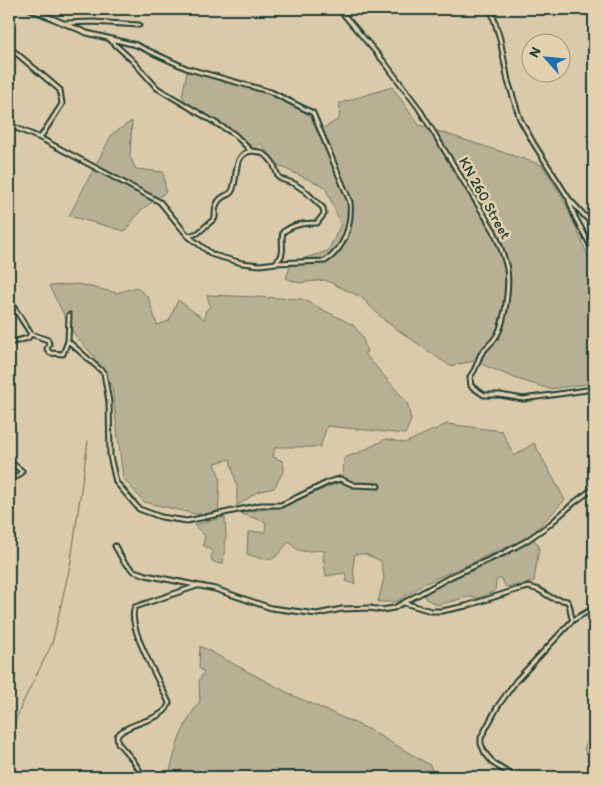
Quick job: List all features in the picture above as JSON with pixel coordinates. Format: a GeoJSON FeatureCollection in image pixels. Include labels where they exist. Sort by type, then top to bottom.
{"type":"FeatureCollection","features":[{"type":"Feature","properties":{"kind":"street"},"geometry":{"type":"LineString","coordinates":[[9,125],[40,138],[160,202],[188,236],[213,255],[242,263],[260,265],[325,261],[332,257],[340,247],[351,215],[350,202],[342,178],[313,113],[271,92],[186,68],[136,45],[87,33],[30,9]]}},
{"type":"Feature","properties":{"kind":"street","name":"KN 260 Street"},"geometry":{"type":"LineString","coordinates":[[339,9],[385,63],[418,107],[494,231],[503,253],[509,278],[502,322],[493,342],[481,355],[477,368],[470,376],[471,386],[484,395],[500,395],[523,399],[594,389]]}},
{"type":"Feature","properties":{"kind":"street"},"geometry":{"type":"LineString","coordinates":[[491,9],[500,39],[508,81],[520,119],[569,199],[594,226]]}},
{"type":"Feature","properties":{"kind":"street"},"geometry":{"type":"LineString","coordinates":[[62,23],[93,22],[139,26]]}},
{"type":"Feature","properties":{"kind":"street"},"geometry":{"type":"LineString","coordinates":[[109,39],[132,60],[157,88],[234,134],[251,151]]}},
{"type":"Feature","properties":{"kind":"street"},"geometry":{"type":"LineString","coordinates":[[9,47],[60,90],[62,104],[40,138]]}},
{"type":"Feature","properties":{"kind":"street"},"geometry":{"type":"LineString","coordinates":[[188,236],[198,233],[215,218],[216,205],[232,191],[235,173],[241,157],[246,152],[260,152],[274,163],[278,176],[281,179],[295,184],[305,191],[323,208],[324,214],[317,223],[294,226],[283,232],[281,241],[282,258],[276,263]]}},
{"type":"Feature","properties":{"kind":"street"},"geometry":{"type":"LineString","coordinates":[[569,199],[575,217],[594,252]]}},
{"type":"Feature","properties":{"kind":"street"},"geometry":{"type":"LineString","coordinates":[[9,300],[32,334],[48,340],[47,349],[50,353],[62,354],[68,341],[70,315]]}},
{"type":"Feature","properties":{"kind":"street"},"geometry":{"type":"LineString","coordinates":[[9,343],[28,338],[32,334]]}},
{"type":"Feature","properties":{"kind":"street"},"geometry":{"type":"LineString","coordinates":[[68,341],[104,373],[109,402],[110,456],[116,482],[139,509],[161,516],[187,520],[261,505],[281,505],[329,482],[340,479],[354,485],[378,486]]}},
{"type":"Feature","properties":{"kind":"street"},"geometry":{"type":"LineString","coordinates":[[9,461],[22,471],[18,476],[9,478]]}},
{"type":"Feature","properties":{"kind":"street"},"geometry":{"type":"LineString","coordinates":[[115,546],[124,562],[134,571],[238,596],[271,608],[317,614],[342,609],[370,608],[382,610],[394,608],[420,592],[526,541],[549,525],[574,502],[594,488]]}},
{"type":"Feature","properties":{"kind":"street"},"geometry":{"type":"LineString","coordinates":[[144,777],[118,743],[118,736],[120,732],[165,711],[169,703],[138,638],[132,618],[132,611],[135,607],[197,586]]}},
{"type":"Feature","properties":{"kind":"street"},"geometry":{"type":"LineString","coordinates":[[404,603],[442,611],[466,606],[529,587],[549,597],[567,601],[570,605],[570,615],[573,620]]}},
{"type":"Feature","properties":{"kind":"street"},"geometry":{"type":"LineString","coordinates":[[514,777],[489,759],[481,744],[481,738],[498,706],[516,681],[548,649],[573,620],[594,608]]}},
{"type":"Feature","properties":{"kind":"shaded area"},"geometry":{"type":"Polygon","coordinates":[[[187,72],[265,92],[310,114],[317,132],[339,119],[340,103],[392,87],[419,125],[542,165],[565,202],[594,270],[594,383],[550,389],[517,379],[474,361],[450,366],[385,321],[361,297],[325,280],[299,283],[286,278],[292,262],[328,251],[341,224],[325,187],[279,166],[260,143],[254,152],[241,137],[186,102],[182,96],[187,72]]]}},
{"type":"Feature","properties":{"kind":"shaded area"},"geometry":{"type":"Polygon","coordinates":[[[132,121],[130,157],[136,169],[163,172],[166,192],[141,210],[125,231],[69,216],[112,134],[132,121]]]}},
{"type":"Feature","properties":{"kind":"shaded area"},"geometry":{"type":"Polygon","coordinates":[[[78,284],[117,293],[136,287],[148,297],[157,325],[169,321],[178,300],[205,320],[205,312],[210,306],[207,295],[302,299],[353,325],[362,336],[367,352],[364,353],[407,402],[411,420],[405,434],[327,426],[320,447],[275,447],[273,457],[283,461],[284,470],[274,488],[257,492],[237,506],[237,486],[230,459],[215,463],[220,479],[218,515],[195,514],[144,502],[123,478],[112,387],[97,360],[74,334],[49,286],[78,284]]]}},
{"type":"Feature","properties":{"kind":"shaded area"},"geometry":{"type":"Polygon","coordinates":[[[447,424],[502,431],[514,456],[534,443],[565,500],[529,537],[426,583],[396,602],[378,602],[384,578],[381,561],[365,554],[355,554],[353,566],[355,584],[346,581],[345,573],[326,576],[323,556],[325,551],[301,551],[289,541],[279,554],[271,559],[262,559],[247,554],[248,532],[265,532],[266,522],[239,513],[281,507],[340,482],[342,485],[344,458],[386,439],[405,443],[447,424]]]}},
{"type":"Feature","properties":{"kind":"shaded area"},"geometry":{"type":"Polygon","coordinates":[[[225,517],[226,538],[224,542],[226,549],[223,564],[219,564],[212,561],[211,555],[214,552],[203,545],[205,536],[194,525],[225,517]]]}},
{"type":"Feature","properties":{"kind":"shaded area"},"geometry":{"type":"Polygon","coordinates":[[[534,539],[539,547],[534,581],[523,585],[506,587],[501,578],[496,581],[495,591],[479,598],[468,597],[438,605],[426,599],[423,593],[534,539]]]}},
{"type":"Feature","properties":{"kind":"shaded area"},"geometry":{"type":"Polygon","coordinates":[[[200,646],[292,695],[368,729],[430,765],[434,777],[168,777],[179,739],[200,701],[199,681],[204,672],[199,668],[200,646]]]}},
{"type":"Feature","properties":{"kind":"shaded area"},"geometry":{"type":"Polygon","coordinates":[[[594,707],[594,767],[584,749],[590,734],[589,713],[594,707]]]}},
{"type":"Feature","properties":{"kind":"waterway"},"geometry":{"type":"LineString","coordinates":[[9,736],[23,702],[52,644],[71,561],[88,441]]}}]}
